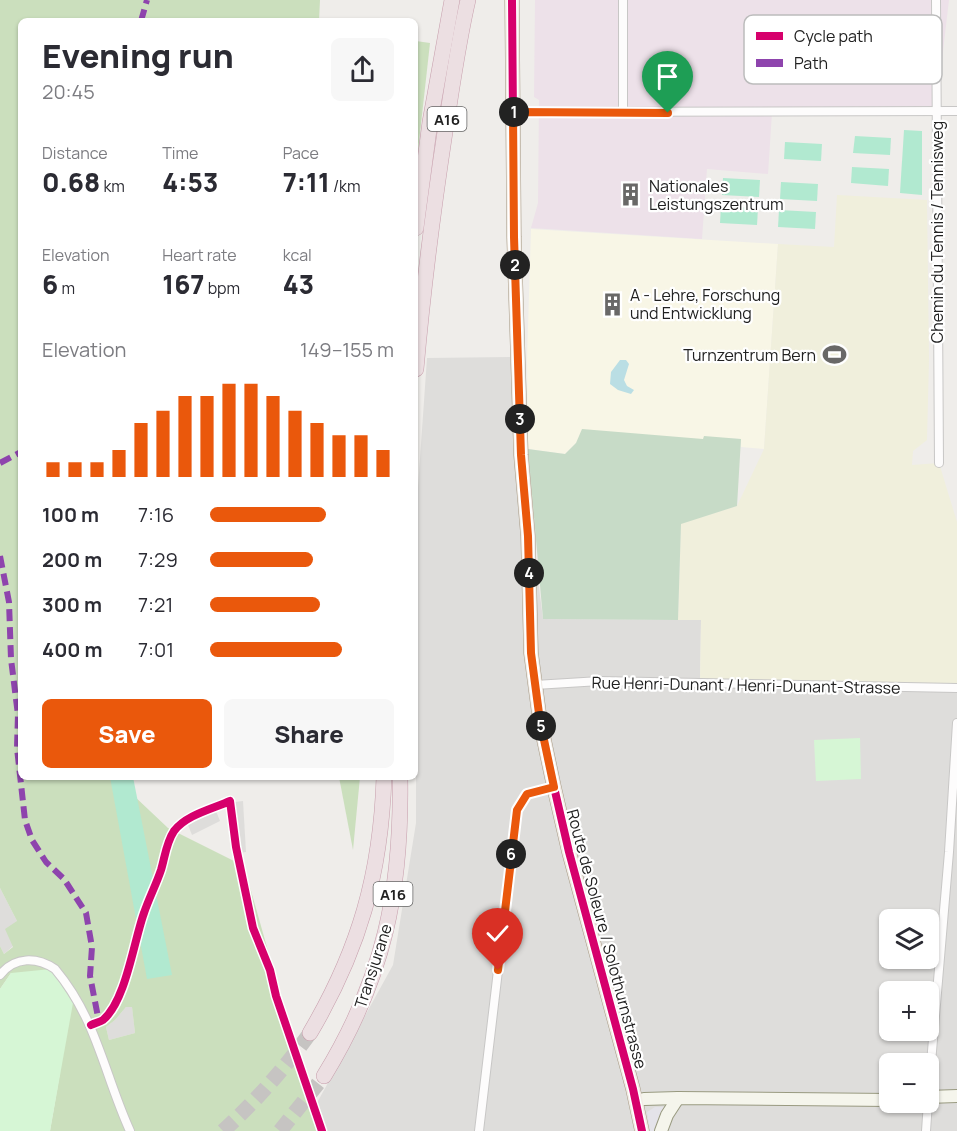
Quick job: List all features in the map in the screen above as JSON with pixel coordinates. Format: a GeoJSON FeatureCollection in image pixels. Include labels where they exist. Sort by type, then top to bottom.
{"type":"FeatureCollection","features":[{"type":"Feature","properties":{"kind":"highway","name":"A16"},"geometry":{"type":"LineString","coordinates":[[418,213],[430,122],[452,0]]}},
{"type":"Feature","properties":{"kind":"highway","name":"A16"},"geometry":{"type":"LineString","coordinates":[[418,351],[435,196],[452,84],[468,0]]}},
{"type":"Feature","properties":{"kind":"highway","name":"Transjurane"},"geometry":{"type":"LineString","coordinates":[[310,1033],[346,965],[367,903],[376,866],[384,780]]}},
{"type":"Feature","properties":{"kind":"highway","name":"Transjurane"},"geometry":{"type":"LineString","coordinates":[[324,1076],[353,1025],[376,967],[392,904],[397,870],[400,780]]}},
{"type":"Feature","properties":{"kind":"main road","name":"Route de Soleure / Solothurnstrasse"},"geometry":{"type":"LineString","coordinates":[[512,0],[514,237],[521,455],[528,536],[531,653],[554,787],[642,1131]]}},
{"type":"Feature","properties":{"kind":"street"},"geometry":{"type":"LineString","coordinates":[[623,0],[623,113]]}},
{"type":"Feature","properties":{"kind":"street","name":"Chemin du Tennis / Tennisweg"},"geometry":{"type":"LineString","coordinates":[[936,84],[939,463]]}},
{"type":"Feature","properties":{"kind":"street"},"geometry":{"type":"LineString","coordinates":[[513,112],[957,111]]}},
{"type":"Feature","properties":{"kind":"street","name":"Rue Henri-Dunant / Henri-Dunant-Strasse"},"geometry":{"type":"LineString","coordinates":[[535,685],[633,681],[957,688]]}},
{"type":"Feature","properties":{"kind":"street"},"geometry":{"type":"LineString","coordinates":[[932,1053],[949,852],[957,723]]}},
{"type":"Feature","properties":{"kind":"street"},"geometry":{"type":"LineString","coordinates":[[479,1131],[517,810],[527,794],[554,787]]}},
{"type":"Feature","properties":{"kind":"street"},"geometry":{"type":"LineString","coordinates":[[91,1025],[106,1017],[118,997],[132,959],[144,911],[174,831],[184,821],[230,801],[236,847],[253,928],[270,970],[276,996],[322,1131]]}},
{"type":"Feature","properties":{"kind":"street"},"geometry":{"type":"LineString","coordinates":[[0,975],[11,964],[32,959],[46,963],[62,976],[91,1025],[130,1131]]}},
{"type":"Feature","properties":{"kind":"street"},"geometry":{"type":"LineString","coordinates":[[939,1098],[957,1096]]}},
{"type":"Feature","properties":{"kind":"street"},"geometry":{"type":"LineString","coordinates":[[661,1131],[667,1114],[678,1098]]}},
{"type":"Feature","properties":{"kind":"street"},"geometry":{"type":"LineString","coordinates":[[636,1101],[678,1098],[879,1100]]}},
{"type":"Feature","properties":{"kind":"street"},"geometry":{"type":"LineString","coordinates":[[926,1131],[927,1113]]}},
{"type":"Feature","properties":{"kind":"shaded area"},"geometry":{"type":"Polygon","coordinates":[[[535,0],[949,0],[942,60],[942,15],[744,15],[744,84],[939,84],[936,111],[772,112],[768,174],[707,169],[702,239],[531,228],[538,203],[539,100],[534,97],[535,0]]]}},
{"type":"Feature","properties":{"kind":"shaded area"},"geometry":{"type":"Polygon","coordinates":[[[531,229],[778,244],[764,449],[741,447],[741,439],[704,437],[704,439],[576,443],[565,454],[528,449],[527,360],[531,229]]]}},
{"type":"Feature","properties":{"kind":"shaded area"},"geometry":{"type":"Polygon","coordinates":[[[510,357],[543,619],[701,620],[700,682],[957,688],[957,1131],[319,1131],[313,1110],[393,965],[416,823],[416,780],[418,780],[418,487],[427,358],[510,357]]]}},
{"type":"Feature","properties":{"kind":"shaded area"},"geometry":{"type":"Polygon","coordinates":[[[243,801],[246,852],[239,853],[235,802],[243,801]]]}},
{"type":"Feature","properties":{"kind":"shaded area"},"geometry":{"type":"Polygon","coordinates":[[[216,811],[220,821],[192,835],[188,825],[216,811]]]}},
{"type":"Feature","properties":{"kind":"shaded area"},"geometry":{"type":"Polygon","coordinates":[[[0,888],[17,921],[13,946],[4,954],[0,946],[0,888]]]}},
{"type":"Feature","properties":{"kind":"shaded area"},"geometry":{"type":"Polygon","coordinates":[[[132,1006],[135,1033],[109,1040],[106,1027],[126,1007],[132,1006]]]}},
{"type":"Feature","properties":{"kind":"shaded area"},"geometry":{"type":"Polygon","coordinates":[[[655,1107],[666,1107],[658,1131],[650,1131],[647,1112],[655,1107]]]}},
{"type":"Feature","properties":{"kind":"green space"},"geometry":{"type":"Polygon","coordinates":[[[0,0],[320,0],[319,18],[18,18],[18,780],[117,780],[168,828],[244,866],[319,1131],[50,1131],[60,1073],[11,973],[0,989],[0,946],[4,954],[13,947],[5,929],[17,921],[0,888],[0,0]],[[126,1007],[106,1027],[109,1040],[135,1033],[132,1007],[126,1007]]]}},
{"type":"Feature","properties":{"kind":"green space"},"geometry":{"type":"Polygon","coordinates":[[[418,41],[430,43],[418,151],[418,41]]]}},
{"type":"Feature","properties":{"kind":"green space"},"geometry":{"type":"Polygon","coordinates":[[[904,130],[922,131],[922,195],[900,193],[904,130]]]}},
{"type":"Feature","properties":{"kind":"green space"},"geometry":{"type":"Polygon","coordinates":[[[855,136],[891,138],[890,155],[853,153],[855,136]]]}},
{"type":"Feature","properties":{"kind":"green space"},"geometry":{"type":"Polygon","coordinates":[[[785,142],[822,144],[821,161],[784,159],[785,142]]]}},
{"type":"Feature","properties":{"kind":"green space"},"geometry":{"type":"Polygon","coordinates":[[[852,167],[889,169],[888,186],[851,183],[852,167]]]}},
{"type":"Feature","properties":{"kind":"green space"},"geometry":{"type":"Polygon","coordinates":[[[723,178],[760,180],[759,197],[722,195],[723,178]]]}},
{"type":"Feature","properties":{"kind":"green space"},"geometry":{"type":"Polygon","coordinates":[[[781,182],[818,184],[817,201],[780,199],[781,182]]]}},
{"type":"Feature","properties":{"kind":"green space"},"geometry":{"type":"Polygon","coordinates":[[[837,195],[927,200],[929,359],[927,440],[913,451],[912,465],[939,463],[957,522],[957,688],[700,682],[701,620],[678,620],[681,523],[737,506],[764,449],[778,244],[834,247],[837,195]]]}},
{"type":"Feature","properties":{"kind":"green space"},"geometry":{"type":"Polygon","coordinates":[[[721,206],[758,208],[757,225],[720,223],[721,206]]]}},
{"type":"Feature","properties":{"kind":"green space"},"geometry":{"type":"Polygon","coordinates":[[[779,210],[816,212],[815,229],[778,227],[779,210]]]}},
{"type":"Feature","properties":{"kind":"green space"},"geometry":{"type":"Polygon","coordinates":[[[582,429],[703,439],[704,436],[741,439],[737,506],[681,524],[678,620],[543,619],[528,449],[565,454],[576,443],[582,429]]]}},
{"type":"Feature","properties":{"kind":"green space"},"geometry":{"type":"Polygon","coordinates":[[[860,738],[861,779],[816,781],[814,740],[860,738]]]}},
{"type":"Feature","properties":{"kind":"green space"},"geometry":{"type":"Polygon","coordinates":[[[111,780],[134,780],[172,975],[147,979],[111,780]]]}},
{"type":"Feature","properties":{"kind":"green space"},"geometry":{"type":"Polygon","coordinates":[[[340,780],[360,780],[353,850],[340,780]]]}},
{"type":"Feature","properties":{"kind":"green space"},"geometry":{"type":"Polygon","coordinates":[[[51,969],[73,1003],[50,1131],[0,1131],[0,989],[11,973],[51,969]]]}},
{"type":"Feature","properties":{"kind":"water"},"geometry":{"type":"Polygon","coordinates":[[[620,360],[626,360],[629,364],[624,380],[627,386],[634,390],[631,394],[618,390],[610,384],[611,372],[620,360]]]}},
{"type":"Feature","properties":{"kind":"tunnel"},"geometry":{"type":"LineString","coordinates":[[223,1131],[269,1084],[310,1033]]}},
{"type":"Feature","properties":{"kind":"tunnel"},"geometry":{"type":"LineString","coordinates":[[280,1131],[324,1076]]}},
{"type":"Feature","properties":{"kind":"marked path"},"geometry":{"type":"LineString","coordinates":[[142,18],[147,0]]}},
{"type":"Feature","properties":{"kind":"marked path"},"geometry":{"type":"LineString","coordinates":[[0,463],[18,454]]}},
{"type":"Feature","properties":{"kind":"marked path"},"geometry":{"type":"LineString","coordinates":[[0,556],[9,602],[11,659],[18,715]]}},
{"type":"Feature","properties":{"kind":"marked path"},"geometry":{"type":"LineString","coordinates":[[18,715],[18,757]]}},
{"type":"Feature","properties":{"kind":"marked path"},"geometry":{"type":"LineString","coordinates":[[21,780],[25,820],[32,840],[46,862],[64,879],[86,913],[92,947],[90,976],[99,1022]]}},
{"type":"Feature","properties":{"kind":"cycle path"},"geometry":{"type":"LineString","coordinates":[[512,0],[514,237],[521,455],[528,536],[531,653],[540,721],[569,852],[633,1089],[642,1131]]}},
{"type":"Feature","properties":{"kind":"cycle path"},"geometry":{"type":"LineString","coordinates":[[91,1025],[103,1020],[118,999],[140,925],[174,831],[192,817],[230,801],[236,847],[253,928],[270,970],[276,996],[322,1131]]}},
{"type":"Feature","properties":{"kind":"place","name":"Nationales Leistungszentrum"},"geometry":{"type":"Point","coordinates":[631,195]}},
{"type":"Feature","properties":{"kind":"place","name":"A - Lehre, Forschung und Entwicklung"},"geometry":{"type":"Point","coordinates":[612,304]}},
{"type":"Feature","properties":{"kind":"place","name":"Turnzentrum Bern"},"geometry":{"type":"Point","coordinates":[834,355]}},
{"type":"Feature","properties":{"kind":"route"},"geometry":{"type":"LineString","coordinates":[[498,970],[517,810],[527,794],[554,787],[540,721],[531,653],[528,536],[521,455],[514,237],[513,112],[668,113]]}}]}
